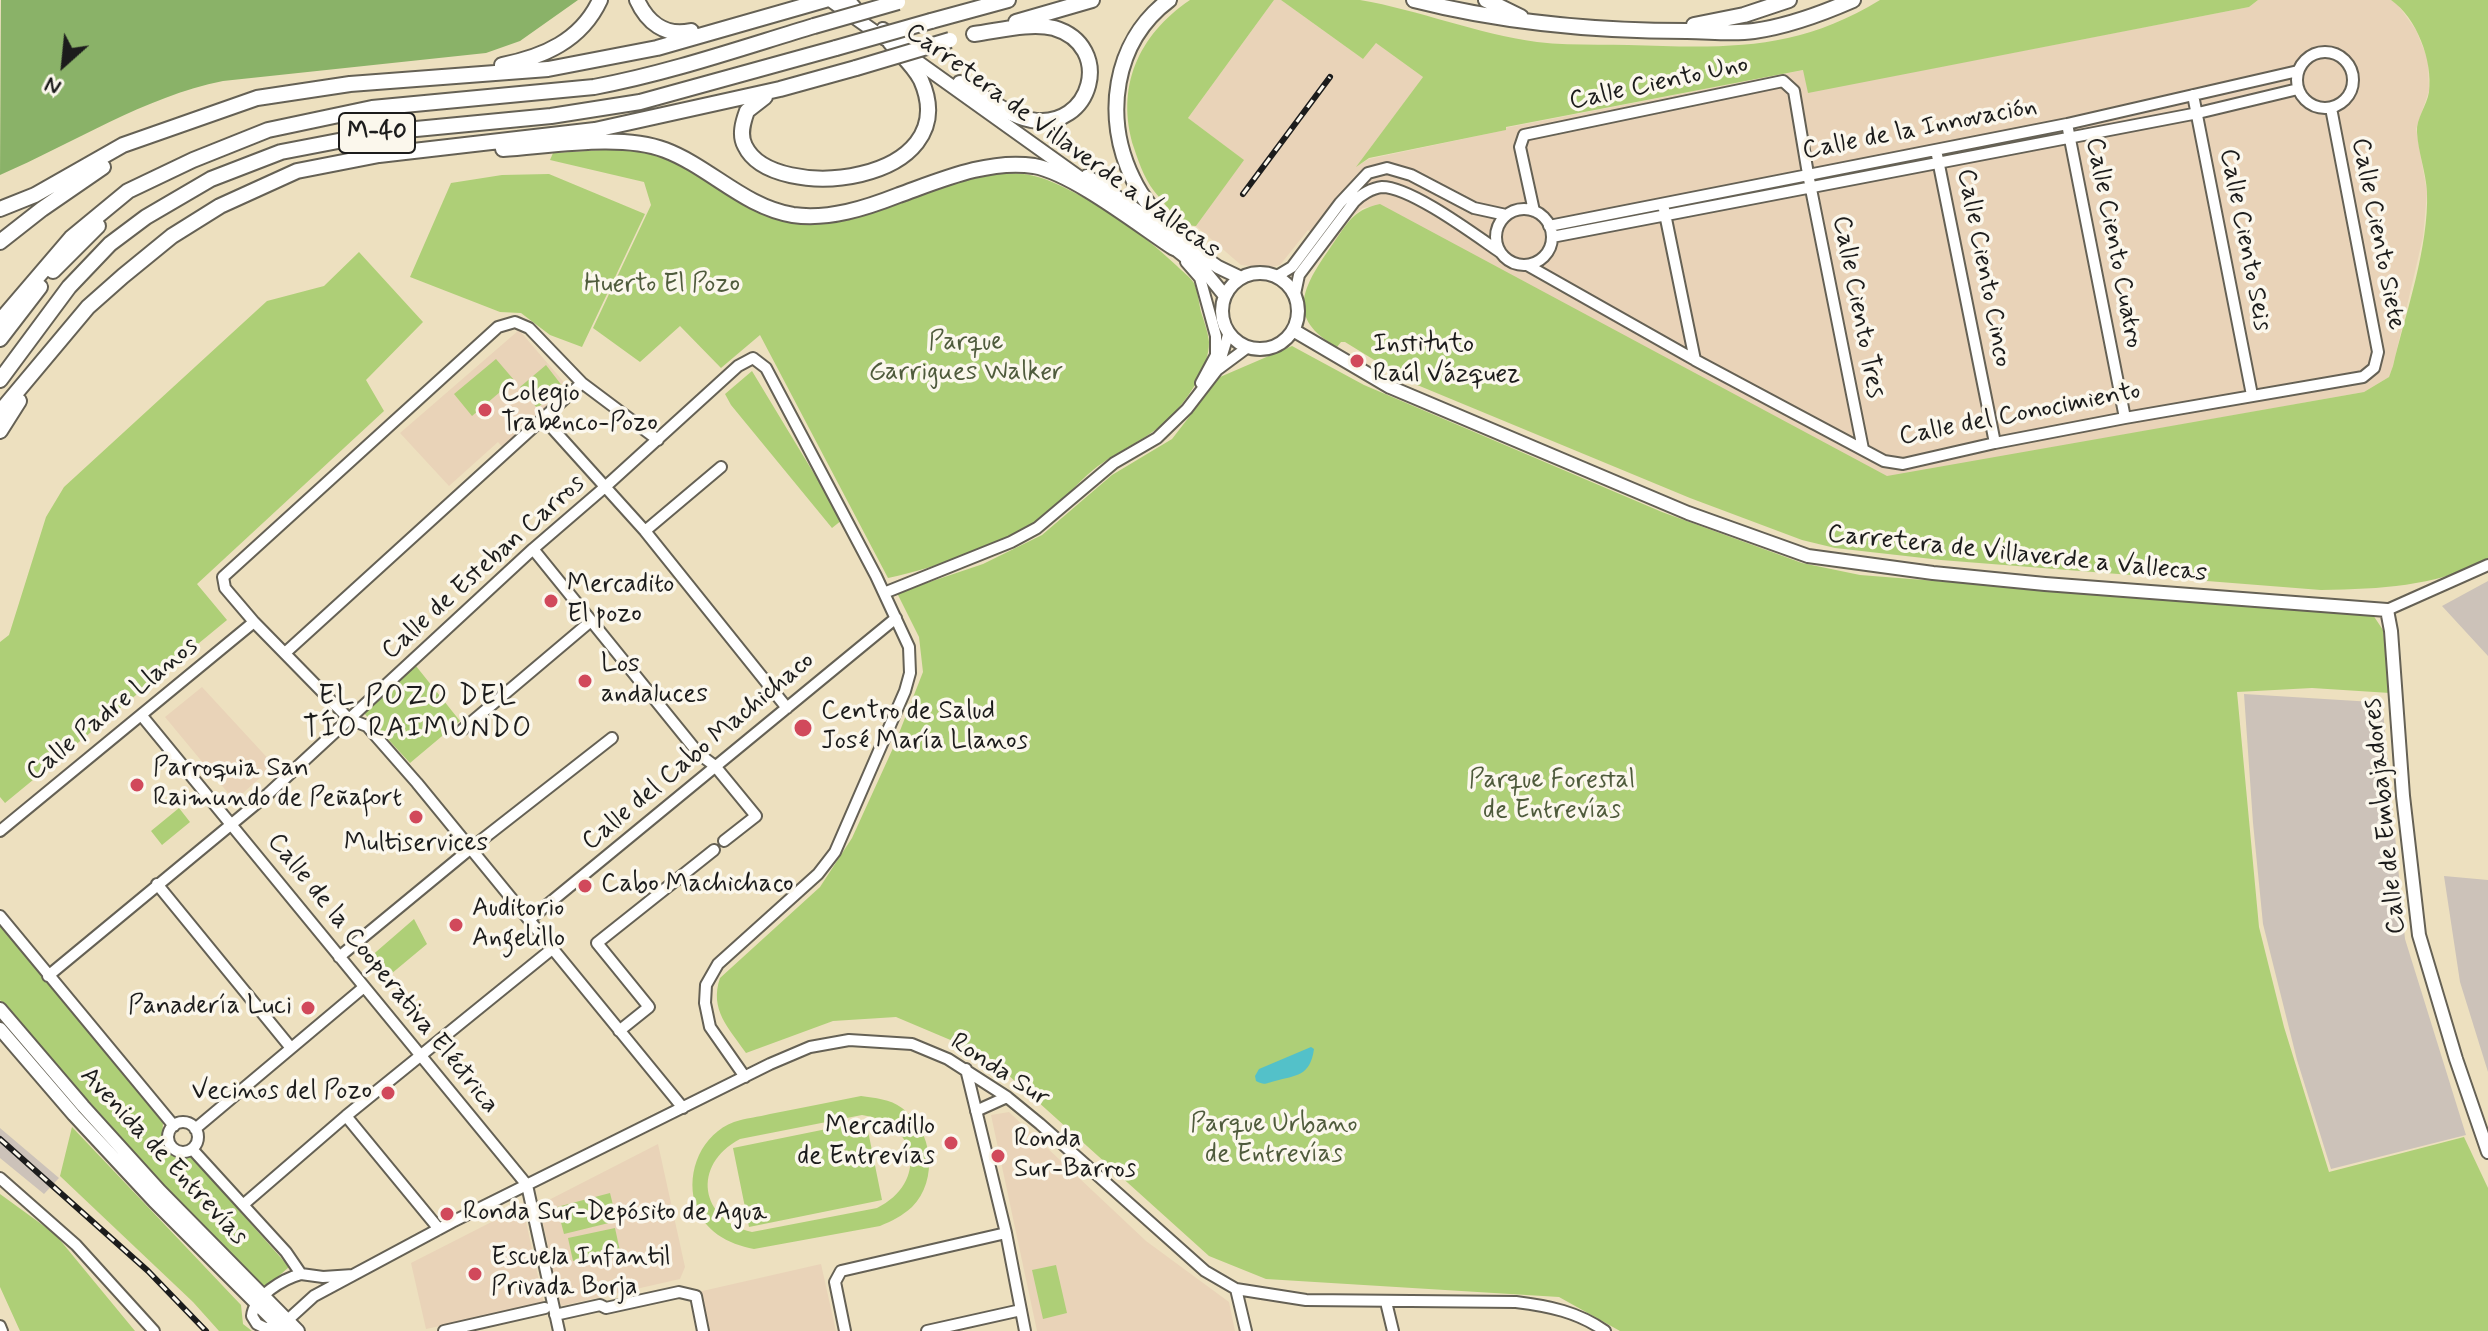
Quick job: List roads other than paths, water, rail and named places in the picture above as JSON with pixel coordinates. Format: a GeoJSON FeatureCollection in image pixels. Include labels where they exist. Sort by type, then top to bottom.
{"type":"FeatureCollection","features":[{"type":"Feature","properties":{"kind":"highway"},"geometry":{"type":"LineString","coordinates":[[428,80],[520,62],[546,53],[566,42],[583,26],[600,0]]}},
{"type":"Feature","properties":{"kind":"highway"},"geometry":{"type":"LineString","coordinates":[[637,0],[645,16],[661,29],[680,34],[758,19]]}},
{"type":"Feature","properties":{"kind":"highway"},"geometry":{"type":"LineString","coordinates":[[0,209],[35,195],[123,145],[257,98],[350,84],[548,69],[657,48],[828,0]]}},
{"type":"Feature","properties":{"kind":"highway","name":"M-40"},"geometry":{"type":"LineString","coordinates":[[0,380],[69,287],[110,244],[146,217],[211,179],[281,152],[385,132],[561,114],[640,102],[1008,0]]}},
{"type":"Feature","properties":{"kind":"highway"},"geometry":{"type":"LineString","coordinates":[[0,412],[88,307],[172,236],[220,206],[297,171],[379,155],[595,130],[780,89],[1092,0]]}},
{"type":"Feature","properties":{"kind":"highway"},"geometry":{"type":"LineString","coordinates":[[1169,0],[1146,22],[1121,67],[1115,109],[1117,129],[1133,179],[1178,245]]}},
{"type":"Feature","properties":{"kind":"highway"},"geometry":{"type":"LineString","coordinates":[[1414,0],[1471,14],[1535,24],[1662,31],[1753,31],[1808,19],[1853,0]]}},
{"type":"Feature","properties":{"kind":"highway"},"geometry":{"type":"LineString","coordinates":[[1486,0],[1535,24]]}},
{"type":"Feature","properties":{"kind":"highway"},"geometry":{"type":"LineString","coordinates":[[1662,31],[1744,15],[1789,0]]}},
{"type":"Feature","properties":{"kind":"highway","name":"M-40"},"geometry":{"type":"LineString","coordinates":[[0,339],[51,273],[97,227],[193,160],[268,130],[372,108],[594,87],[625,81],[665,72],[901,1]]}},
{"type":"Feature","properties":{"kind":"highway"},"geometry":{"type":"LineString","coordinates":[[960,83],[1015,114],[1030,120],[1049,121],[1065,116],[1078,105],[1091,77],[1089,60],[1082,46],[1056,29],[1040,26],[974,34]]}},
{"type":"Feature","properties":{"kind":"highway"},"geometry":{"type":"LineString","coordinates":[[780,89],[753,104],[744,119],[742,133],[745,146],[763,165],[794,175],[827,178],[880,170],[907,152],[925,128],[929,112],[919,76],[890,42]]}},
{"type":"Feature","properties":{"kind":"highway"},"geometry":{"type":"LineString","coordinates":[[0,242],[80,182],[162,132]]}},
{"type":"Feature","properties":{"kind":"highway"},"geometry":{"type":"LineString","coordinates":[[379,155],[645,142],[680,156],[754,203],[771,210],[808,216],[857,209],[966,172],[991,167],[1033,166],[1064,176],[1178,245]]}},
{"type":"Feature","properties":{"kind":"highway"},"geometry":{"type":"LineString","coordinates":[[0,321],[71,238],[128,191],[193,160]]}},
{"type":"Feature","properties":{"kind":"highway"},"geometry":{"type":"LineString","coordinates":[[0,431],[59,343]]}},
{"type":"Feature","properties":{"kind":"main road","name":"Carretera de Villaverde a Vallecas"},"geometry":{"type":"LineString","coordinates":[[828,0],[1135,217],[1178,245],[1241,278]]}},
{"type":"Feature","properties":{"kind":"main road","name":"Carretera de Villaverde a Vallecas"},"geometry":{"type":"LineString","coordinates":[[848,3],[1178,245],[1225,296]]}},
{"type":"Feature","properties":{"kind":"main road"},"geometry":{"type":"LineString","coordinates":[[1253,273],[1277,276],[1295,294],[1298,318],[1285,340],[1261,349],[1248,347],[1229,332],[1222,308],[1225,296],[1231,285],[1253,273]]}},
{"type":"Feature","properties":{"kind":"main road","name":"Carretera de Villaverde a Vallecas"},"geometry":{"type":"LineString","coordinates":[[1293,330],[1390,387],[1688,513],[1808,556],[2031,583],[2387,610]]}},
{"type":"Feature","properties":{"kind":"main road","name":"Calle de Embajadores"},"geometry":{"type":"LineString","coordinates":[[2387,610],[2409,864],[2419,935],[2488,1152]]}},
{"type":"Feature","properties":{"kind":"main road","name":"Avenida de Entrevías"},"geometry":{"type":"LineString","coordinates":[[0,1009],[83,1106],[260,1300]]}},
{"type":"Feature","properties":{"kind":"main road","name":"Avenida de Entrevías"},"geometry":{"type":"LineString","coordinates":[[0,1029],[134,1179],[288,1327]]}},
{"type":"Feature","properties":{"kind":"street"},"geometry":{"type":"LineString","coordinates":[[2329,52],[2346,61],[2351,69],[2352,88],[2341,103],[2331,108],[2311,105],[2298,89],[2298,71],[2310,56],[2329,52]]}},
{"type":"Feature","properties":{"kind":"street","name":"Calle de la Innovación"},"geometry":{"type":"LineString","coordinates":[[1550,231],[1663,202],[2067,124],[2298,71]]}},
{"type":"Feature","properties":{"kind":"street","name":"Calle Ciento Uno"},"geometry":{"type":"LineString","coordinates":[[1534,211],[1520,147],[1524,135],[1783,81],[1794,91],[1808,174]]}},
{"type":"Feature","properties":{"kind":"street","name":"Calle de la Innovación"},"geometry":{"type":"LineString","coordinates":[[1550,231],[1665,214],[2198,113],[2298,89]]}},
{"type":"Feature","properties":{"kind":"street","name":"Calle Ciento Seis"},"geometry":{"type":"LineString","coordinates":[[2193,95],[2252,395]]}},
{"type":"Feature","properties":{"kind":"street","name":"Calle Ciento Siete"},"geometry":{"type":"LineString","coordinates":[[2331,108],[2378,352],[2374,368]]}},
{"type":"Feature","properties":{"kind":"street","name":"Calle Ciento Cuatro"},"geometry":{"type":"LineString","coordinates":[[2067,124],[2125,418]]}},
{"type":"Feature","properties":{"kind":"street","name":"Calle Ciento Cinco"},"geometry":{"type":"LineString","coordinates":[[1936,149],[1995,443]]}},
{"type":"Feature","properties":{"kind":"street"},"geometry":{"type":"LineString","coordinates":[[1277,276],[1292,267],[1341,201],[1368,173],[1387,168],[1411,175],[1474,208],[1506,215]]}},
{"type":"Feature","properties":{"kind":"street","name":"Calle Ciento Tres"},"geometry":{"type":"LineString","coordinates":[[1808,174],[1863,449]]}},
{"type":"Feature","properties":{"kind":"street"},"geometry":{"type":"LineString","coordinates":[[1295,294],[1299,275],[1354,202],[1360,195],[1381,187],[1408,195],[1455,222],[1512,263],[1535,263],[1547,253],[1550,231],[1534,211],[1519,209],[1506,215],[1497,229],[1496,245],[1500,252]]}},
{"type":"Feature","properties":{"kind":"street"},"geometry":{"type":"LineString","coordinates":[[1663,202],[1695,360]]}},
{"type":"Feature","properties":{"kind":"street"},"geometry":{"type":"LineString","coordinates":[[1178,245],[1200,278],[1216,336],[1216,355],[1187,409]]}},
{"type":"Feature","properties":{"kind":"street","name":"Calle del Conocimiento"},"geometry":{"type":"LineString","coordinates":[[1527,265],[1695,360],[1884,461],[1903,464],[2125,418],[2363,377],[2374,368]]}},
{"type":"Feature","properties":{"kind":"street"},"geometry":{"type":"LineString","coordinates":[[658,440],[582,383],[529,328],[515,322],[498,327],[223,577],[225,588],[254,622],[349,719],[367,726],[530,919],[683,1108]]}},
{"type":"Feature","properties":{"kind":"street"},"geometry":{"type":"LineString","coordinates":[[1217,370],[1229,332]]}},
{"type":"Feature","properties":{"kind":"street"},"geometry":{"type":"LineString","coordinates":[[745,1077],[710,1027],[705,1003],[706,985],[718,964],[818,874],[835,852],[910,673],[909,647],[884,593],[1011,542],[1037,528],[1114,463],[1157,438],[1187,409],[1217,370],[1248,347]]}},
{"type":"Feature","properties":{"kind":"street","name":"Calle de Esteban Carros"},"geometry":{"type":"LineString","coordinates":[[48,976],[231,825],[533,549],[738,366],[753,358],[766,368],[884,593]]}},
{"type":"Feature","properties":{"kind":"street"},"geometry":{"type":"LineString","coordinates":[[285,653],[582,383]]}},
{"type":"Feature","properties":{"kind":"street"},"geometry":{"type":"LineString","coordinates":[[544,419],[645,531],[787,708]]}},
{"type":"Feature","properties":{"kind":"street"},"geometry":{"type":"LineString","coordinates":[[645,531],[721,467]]}},
{"type":"Feature","properties":{"kind":"street"},"geometry":{"type":"LineString","coordinates":[[533,549],[699,754],[715,766],[756,816],[724,841]]}},
{"type":"Feature","properties":{"kind":"street","name":"Carretera de Villaverde a Vallecas"},"geometry":{"type":"LineString","coordinates":[[2387,610],[2488,565]]}},
{"type":"Feature","properties":{"kind":"street","name":"Calle del Cabo Machichaco"},"geometry":{"type":"LineString","coordinates":[[530,919],[896,618]]}},
{"type":"Feature","properties":{"kind":"street"},"geometry":{"type":"LineString","coordinates":[[462,730],[591,621]]}},
{"type":"Feature","properties":{"kind":"street","name":"Calle Padre Llanos"},"geometry":{"type":"LineString","coordinates":[[0,831],[254,622]]}},
{"type":"Feature","properties":{"kind":"street","name":"Calle de la Cooperativa Eléctrica"},"geometry":{"type":"LineString","coordinates":[[142,716],[527,1185]]}},
{"type":"Feature","properties":{"kind":"street"},"geometry":{"type":"LineString","coordinates":[[339,957],[612,738]]}},
{"type":"Feature","properties":{"kind":"street"},"geometry":{"type":"LineString","coordinates":[[619,1031],[649,1007],[597,943],[714,850]]}},
{"type":"Feature","properties":{"kind":"street"},"geometry":{"type":"LineString","coordinates":[[157,884],[291,1048]]}},
{"type":"Feature","properties":{"kind":"street"},"geometry":{"type":"LineString","coordinates":[[0,916],[174,1126]]}},
{"type":"Feature","properties":{"kind":"street"},"geometry":{"type":"LineString","coordinates":[[244,1204],[346,1116],[552,949]]}},
{"type":"Feature","properties":{"kind":"street"},"geometry":{"type":"LineString","coordinates":[[195,1129],[364,987]]}},
{"type":"Feature","properties":{"kind":"street","name":"Ronda Sur"},"geometry":{"type":"LineString","coordinates":[[288,1327],[314,1296],[439,1229],[810,1047],[849,1040],[912,1044],[966,1069],[1007,1097],[1205,1271],[1236,1289],[1306,1300],[1516,1302],[1547,1306],[1586,1318],[1605,1331]]}},
{"type":"Feature","properties":{"kind":"street"},"geometry":{"type":"LineString","coordinates":[[966,1069],[1006,1233],[1025,1331]]}},
{"type":"Feature","properties":{"kind":"street"},"geometry":{"type":"LineString","coordinates":[[976,1111],[1007,1097]]}},
{"type":"Feature","properties":{"kind":"street"},"geometry":{"type":"LineString","coordinates":[[346,1116],[439,1229]]}},
{"type":"Feature","properties":{"kind":"street"},"geometry":{"type":"LineString","coordinates":[[185,1123],[195,1129],[198,1139],[192,1149],[183,1152],[172,1147],[169,1136],[174,1126],[185,1123]]}},
{"type":"Feature","properties":{"kind":"street"},"geometry":{"type":"LineString","coordinates":[[192,1149],[304,1275],[314,1282],[314,1296]]}},
{"type":"Feature","properties":{"kind":"street"},"geometry":{"type":"LineString","coordinates":[[0,1178],[76,1245],[154,1331]]}},
{"type":"Feature","properties":{"kind":"street"},"geometry":{"type":"LineString","coordinates":[[527,1185],[559,1331]]}},
{"type":"Feature","properties":{"kind":"street"},"geometry":{"type":"LineString","coordinates":[[845,1331],[835,1282],[837,1275],[845,1269],[1006,1233]]}},
{"type":"Feature","properties":{"kind":"street","name":"Ronda Sur"},"geometry":{"type":"LineString","coordinates":[[260,1300],[292,1276],[358,1274]]}},
{"type":"Feature","properties":{"kind":"street"},"geometry":{"type":"LineString","coordinates":[[1236,1289],[1246,1331]]}},
{"type":"Feature","properties":{"kind":"street"},"geometry":{"type":"LineString","coordinates":[[555,1315],[600,1305],[606,1308],[679,1292],[696,1296],[703,1331]]}},
{"type":"Feature","properties":{"kind":"street"},"geometry":{"type":"LineString","coordinates":[[1386,1302],[1393,1331]]}},
{"type":"Feature","properties":{"kind":"street"},"geometry":{"type":"LineString","coordinates":[[444,1331],[481,1327],[545,1308]]}},
{"type":"Feature","properties":{"kind":"street"},"geometry":{"type":"LineString","coordinates":[[933,1330],[1021,1310]]}},
{"type":"Feature","properties":{"kind":"water"},"geometry":{"type":"Polygon","coordinates":[[[1311,1047],[1314,1049],[1312,1058],[1301,1073],[1266,1084],[1256,1081],[1259,1069],[1311,1047]]]}},
{"type":"Feature","properties":{"kind":"railway"},"geometry":{"type":"LineString","coordinates":[[1243,194],[1330,77]]}},
{"type":"Feature","properties":{"kind":"railway"},"geometry":{"type":"LineString","coordinates":[[0,1139],[148,1271],[206,1331]]}},
{"type":"Feature","properties":{"kind":"place","name":"Instituto Raúl Vázquez"},"geometry":{"type":"Point","coordinates":[1357,361]}},
{"type":"Feature","properties":{"kind":"place","name":"Colegio Trabenco-Pozo"},"geometry":{"type":"Point","coordinates":[485,410]}},
{"type":"Feature","properties":{"kind":"place","name":"Mercadito El pozo"},"geometry":{"type":"Point","coordinates":[551,601]}},
{"type":"Feature","properties":{"kind":"place","name":"Los andaluces"},"geometry":{"type":"Point","coordinates":[585,681]}},
{"type":"Feature","properties":{"kind":"place","name":"Centro de Salud José María Llanos"},"geometry":{"type":"Point","coordinates":[803,728]}},
{"type":"Feature","properties":{"kind":"place","name":"Parroquia San Raimundo de Peñafort"},"geometry":{"type":"Point","coordinates":[137,785]}},
{"type":"Feature","properties":{"kind":"place","name":"Multiservices"},"geometry":{"type":"Point","coordinates":[416,817]}},
{"type":"Feature","properties":{"kind":"place","name":"Cabo Machichaco"},"geometry":{"type":"Point","coordinates":[585,886]}},
{"type":"Feature","properties":{"kind":"place","name":"Auditorio Angelillo"},"geometry":{"type":"Point","coordinates":[456,925]}},
{"type":"Feature","properties":{"kind":"place","name":"Panadería Luci"},"geometry":{"type":"Point","coordinates":[308,1008]}},
{"type":"Feature","properties":{"kind":"place","name":"Vecinos del Pozo"},"geometry":{"type":"Point","coordinates":[388,1093]}},
{"type":"Feature","properties":{"kind":"place","name":"Mercadillo de Entrevías"},"geometry":{"type":"Point","coordinates":[951,1143]}},
{"type":"Feature","properties":{"kind":"place","name":"Ronda Sur-Barros"},"geometry":{"type":"Point","coordinates":[998,1156]}},
{"type":"Feature","properties":{"kind":"place","name":"Ronda Sur-Depósito de Agua"},"geometry":{"type":"Point","coordinates":[447,1214]}},
{"type":"Feature","properties":{"kind":"place","name":"Escuela Infantil Privada Borja"},"geometry":{"type":"Point","coordinates":[475,1274]}},
{"type":"Feature","properties":{"kind":"district","name":"EL POZO DEL TÍO RAIMUNDO"},"geometry":{"type":"Point","coordinates":[418,714]}},
{"type":"Feature","properties":{"kind":"park label","name":"Huerto El Pozo"},"geometry":{"type":"Point","coordinates":[662,286]}},
{"type":"Feature","properties":{"kind":"park label","name":"Parque Garrigues Walker"},"geometry":{"type":"Point","coordinates":[966,359]}},
{"type":"Feature","properties":{"kind":"park label","name":"Parque Forestal de Entrevías"},"geometry":{"type":"Point","coordinates":[1552,797]}},
{"type":"Feature","properties":{"kind":"park label","name":"Parque Urbano de Entrevías"},"geometry":{"type":"Point","coordinates":[1274,1141]}}]}
